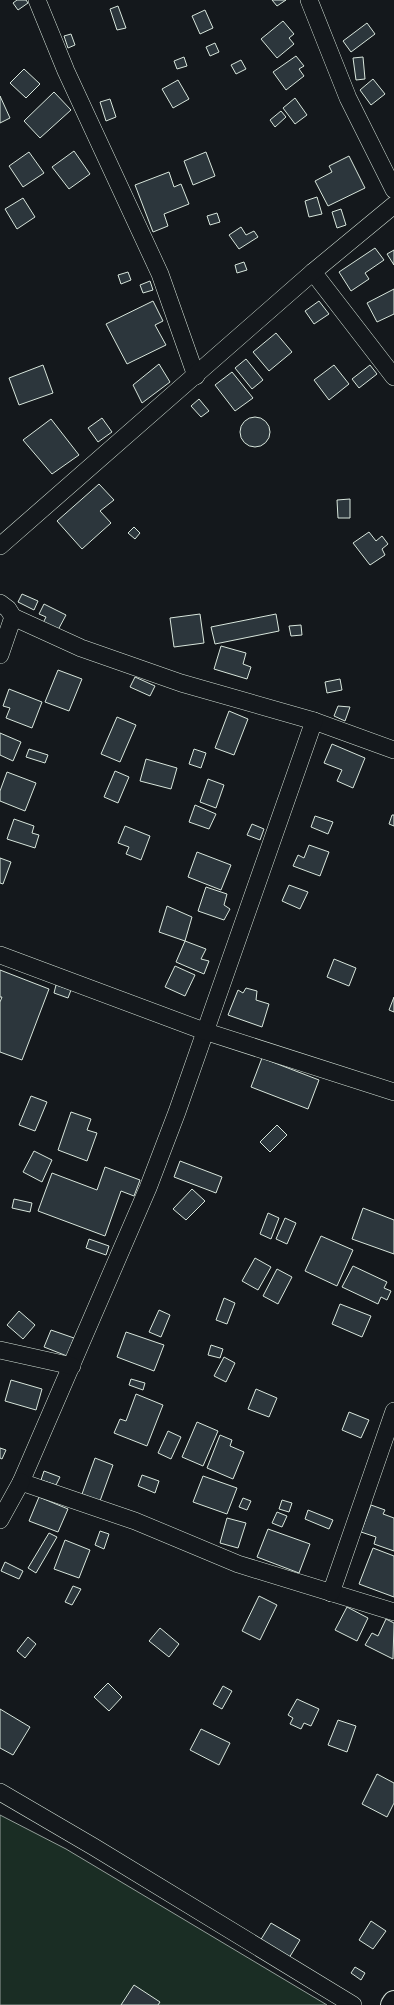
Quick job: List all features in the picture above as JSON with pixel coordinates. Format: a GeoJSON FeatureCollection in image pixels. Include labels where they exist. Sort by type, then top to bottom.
{"type":"FeatureCollection","features":[{"type":"Feature","properties":{"kind":"street"},"geometry":{"type":"LineString","coordinates":[[37,0],[66,71],[160,274],[196,376]]}},
{"type":"Feature","properties":{"kind":"street"},"geometry":{"type":"LineString","coordinates":[[309,0],[348,98],[394,190]]}},
{"type":"Feature","properties":{"kind":"street"},"geometry":{"type":"LineString","coordinates":[[0,546],[314,272],[394,205]]}},
{"type":"Feature","properties":{"kind":"street"},"geometry":{"type":"LineString","coordinates":[[314,272],[394,377]]}},
{"type":"Feature","properties":{"kind":"street"},"geometry":{"type":"LineString","coordinates":[[0,604],[8,609],[13,617],[81,648],[174,681],[314,721],[394,750]]}},
{"type":"Feature","properties":{"kind":"street"},"geometry":{"type":"LineString","coordinates":[[0,655],[13,617]]}},
{"type":"Feature","properties":{"kind":"street"},"geometry":{"type":"LineString","coordinates":[[0,1520],[21,1482],[148,1188],[177,1112],[204,1031],[314,721]]}},
{"type":"Feature","properties":{"kind":"street"},"geometry":{"type":"LineString","coordinates":[[0,955],[204,1031],[394,1092]]}},
{"type":"Feature","properties":{"kind":"street"},"geometry":{"type":"LineString","coordinates":[[0,1350],[72,1366]]}},
{"type":"Feature","properties":{"kind":"street"},"geometry":{"type":"LineString","coordinates":[[331,1593],[394,1411]]}},
{"type":"Feature","properties":{"kind":"street"},"geometry":{"type":"LineString","coordinates":[[21,1482],[136,1521],[238,1564],[394,1612]]}},
{"type":"Feature","properties":{"kind":"street"},"geometry":{"type":"LineString","coordinates":[[0,1792],[94,1847],[353,2005]]}},
{"type":"Feature","properties":{"kind":"green space"},"geometry":{"type":"Polygon","coordinates":[[[0,1815],[66,1849],[327,2005],[0,2005],[0,1815]]]}},
{"type":"Feature","properties":{"kind":"building"},"geometry":{"type":"Polygon","coordinates":[[[17,0],[26,0],[28,3],[18,10],[13,3],[17,0]]]}},
{"type":"Feature","properties":{"kind":"building"},"geometry":{"type":"Polygon","coordinates":[[[272,0],[286,0],[277,6],[272,0]]]}},
{"type":"Feature","properties":{"kind":"building"},"geometry":{"type":"Polygon","coordinates":[[[118,6],[126,28],[117,30],[110,9],[118,6]]]}},
{"type":"Feature","properties":{"kind":"building"},"geometry":{"type":"Polygon","coordinates":[[[205,10],[213,28],[200,34],[192,16],[205,10]]]}},
{"type":"Feature","properties":{"kind":"building"},"geometry":{"type":"Polygon","coordinates":[[[283,21],[294,34],[289,38],[294,44],[277,58],[261,39],[283,21]]]}},
{"type":"Feature","properties":{"kind":"building"},"geometry":{"type":"Polygon","coordinates":[[[367,23],[375,34],[351,52],[343,41],[367,23]]]}},
{"type":"Feature","properties":{"kind":"building"},"geometry":{"type":"Polygon","coordinates":[[[71,34],[75,45],[68,48],[64,36],[71,34]]]}},
{"type":"Feature","properties":{"kind":"building"},"geometry":{"type":"Polygon","coordinates":[[[215,43],[219,52],[210,56],[206,47],[215,43]]]}},
{"type":"Feature","properties":{"kind":"building"},"geometry":{"type":"Polygon","coordinates":[[[296,56],[304,66],[299,69],[304,76],[286,90],[273,72],[296,56]]]}},
{"type":"Feature","properties":{"kind":"building"},"geometry":{"type":"Polygon","coordinates":[[[184,57],[187,66],[177,69],[174,61],[184,57]]]}},
{"type":"Feature","properties":{"kind":"building"},"geometry":{"type":"Polygon","coordinates":[[[363,57],[365,79],[356,80],[353,58],[363,57]]]}},
{"type":"Feature","properties":{"kind":"building"},"geometry":{"type":"Polygon","coordinates":[[[241,60],[246,69],[236,74],[231,65],[241,60]]]}},
{"type":"Feature","properties":{"kind":"building"},"geometry":{"type":"Polygon","coordinates":[[[24,69],[40,84],[26,98],[10,83],[24,69]]]}},
{"type":"Feature","properties":{"kind":"building"},"geometry":{"type":"Polygon","coordinates":[[[373,79],[385,94],[371,105],[360,90],[373,79]]]}},
{"type":"Feature","properties":{"kind":"building"},"geometry":{"type":"Polygon","coordinates":[[[178,80],[189,99],[173,108],[162,89],[178,80]]]}},
{"type":"Feature","properties":{"kind":"building"},"geometry":{"type":"Polygon","coordinates":[[[54,92],[71,110],[40,138],[24,121],[54,92]]]}},
{"type":"Feature","properties":{"kind":"building"},"geometry":{"type":"Polygon","coordinates":[[[0,96],[10,118],[0,123],[0,96]]]}},
{"type":"Feature","properties":{"kind":"building"},"geometry":{"type":"Polygon","coordinates":[[[295,98],[307,115],[295,124],[283,108],[295,98]]]}},
{"type":"Feature","properties":{"kind":"building"},"geometry":{"type":"Polygon","coordinates":[[[110,99],[116,117],[106,121],[100,102],[110,99]]]}},
{"type":"Feature","properties":{"kind":"building"},"geometry":{"type":"Polygon","coordinates":[[[281,111],[286,117],[275,127],[270,120],[281,111]]]}},
{"type":"Feature","properties":{"kind":"building"},"geometry":{"type":"Polygon","coordinates":[[[74,151],[90,174],[69,189],[52,167],[74,151]]]}},
{"type":"Feature","properties":{"kind":"building"},"geometry":{"type":"Polygon","coordinates":[[[29,152],[44,173],[23,187],[9,166],[29,152]]]}},
{"type":"Feature","properties":{"kind":"building"},"geometry":{"type":"Polygon","coordinates":[[[206,152],[215,176],[193,185],[184,161],[206,152]]]}},
{"type":"Feature","properties":{"kind":"building"},"geometry":{"type":"Polygon","coordinates":[[[349,156],[365,188],[328,206],[315,181],[332,172],[329,166],[349,156]]]}},
{"type":"Feature","properties":{"kind":"building"},"geometry":{"type":"Polygon","coordinates":[[[169,172],[174,187],[181,184],[189,204],[164,214],[168,226],[153,232],[135,185],[169,172]]]}},
{"type":"Feature","properties":{"kind":"building"},"geometry":{"type":"Polygon","coordinates":[[[317,197],[322,214],[309,217],[305,201],[317,197]]]}},
{"type":"Feature","properties":{"kind":"building"},"geometry":{"type":"Polygon","coordinates":[[[23,198],[35,217],[17,229],[5,209],[23,198]]]}},
{"type":"Feature","properties":{"kind":"building"},"geometry":{"type":"Polygon","coordinates":[[[341,209],[346,225],[337,228],[332,212],[341,209]]]}},
{"type":"Feature","properties":{"kind":"building"},"geometry":{"type":"Polygon","coordinates":[[[217,213],[220,222],[210,225],[207,216],[217,213]]]}},
{"type":"Feature","properties":{"kind":"building"},"geometry":{"type":"Polygon","coordinates":[[[241,227],[246,235],[254,231],[258,237],[239,249],[229,235],[241,227]]]}},
{"type":"Feature","properties":{"kind":"building"},"geometry":{"type":"Polygon","coordinates":[[[375,248],[384,260],[365,273],[369,279],[351,291],[339,272],[375,248]]]}},
{"type":"Feature","properties":{"kind":"building"},"geometry":{"type":"Polygon","coordinates":[[[394,250],[394,265],[387,254],[394,250]]]}},
{"type":"Feature","properties":{"kind":"building"},"geometry":{"type":"Polygon","coordinates":[[[244,262],[247,270],[237,273],[235,265],[244,262]]]}},
{"type":"Feature","properties":{"kind":"building"},"geometry":{"type":"Polygon","coordinates":[[[128,272],[131,280],[121,284],[118,275],[128,272]]]}},
{"type":"Feature","properties":{"kind":"building"},"geometry":{"type":"Polygon","coordinates":[[[150,281],[153,290],[143,293],[140,285],[150,281]]]}},
{"type":"Feature","properties":{"kind":"building"},"geometry":{"type":"Polygon","coordinates":[[[394,289],[394,314],[377,322],[367,303],[394,289]]]}},
{"type":"Feature","properties":{"kind":"building"},"geometry":{"type":"Polygon","coordinates":[[[153,301],[163,321],[155,325],[166,345],[127,364],[106,324],[153,301]]]}},
{"type":"Feature","properties":{"kind":"building"},"geometry":{"type":"Polygon","coordinates":[[[319,301],[329,314],[314,324],[305,311],[319,301]]]}},
{"type":"Feature","properties":{"kind":"building"},"geometry":{"type":"Polygon","coordinates":[[[276,333],[292,352],[269,371],[253,352],[276,333]]]}},
{"type":"Feature","properties":{"kind":"building"},"geometry":{"type":"Polygon","coordinates":[[[246,359],[263,380],[252,389],[235,368],[246,359]]]}},
{"type":"Feature","properties":{"kind":"building"},"geometry":{"type":"Polygon","coordinates":[[[159,364],[170,382],[142,403],[133,385],[159,364]]]}},
{"type":"Feature","properties":{"kind":"building"},"geometry":{"type":"Polygon","coordinates":[[[43,365],[53,393],[19,405],[9,378],[43,365]]]}},
{"type":"Feature","properties":{"kind":"building"},"geometry":{"type":"Polygon","coordinates":[[[334,365],[349,384],[329,400],[314,380],[334,365]]]}},
{"type":"Feature","properties":{"kind":"building"},"geometry":{"type":"Polygon","coordinates":[[[370,365],[377,374],[359,388],[352,379],[370,365]]]}},
{"type":"Feature","properties":{"kind":"building"},"geometry":{"type":"Polygon","coordinates":[[[232,372],[253,398],[235,411],[215,385],[232,372]]]}},
{"type":"Feature","properties":{"kind":"building"},"geometry":{"type":"Polygon","coordinates":[[[199,399],[209,411],[201,417],[191,406],[199,399]]]}},
{"type":"Feature","properties":{"kind":"building"},"geometry":{"type":"Polygon","coordinates":[[[255,417],[266,421],[270,432],[266,443],[255,447],[244,443],[240,432],[244,421],[255,417]]]}},
{"type":"Feature","properties":{"kind":"building"},"geometry":{"type":"Polygon","coordinates":[[[102,418],[112,432],[98,442],[88,428],[102,418]]]}},
{"type":"Feature","properties":{"kind":"building"},"geometry":{"type":"Polygon","coordinates":[[[51,419],[79,455],[52,474],[23,440],[51,419]]]}},
{"type":"Feature","properties":{"kind":"building"},"geometry":{"type":"Polygon","coordinates":[[[99,484],[114,500],[100,511],[111,523],[82,549],[57,521],[99,484]]]}},
{"type":"Feature","properties":{"kind":"building"},"geometry":{"type":"Polygon","coordinates":[[[350,499],[350,518],[338,518],[337,500],[350,499]]]}},
{"type":"Feature","properties":{"kind":"building"},"geometry":{"type":"Polygon","coordinates":[[[134,527],[140,533],[135,539],[128,533],[134,527]]]}},
{"type":"Feature","properties":{"kind":"building"},"geometry":{"type":"Polygon","coordinates":[[[369,532],[376,541],[382,536],[388,544],[382,549],[385,555],[370,565],[353,543],[369,532]]]}},
{"type":"Feature","properties":{"kind":"building"},"geometry":{"type":"Polygon","coordinates":[[[22,594],[38,601],[34,610],[18,602],[22,594]]]}},
{"type":"Feature","properties":{"kind":"building"},"geometry":{"type":"Polygon","coordinates":[[[44,604],[66,615],[58,630],[43,623],[46,617],[39,614],[44,604]]]}},
{"type":"Feature","properties":{"kind":"building"},"geometry":{"type":"Polygon","coordinates":[[[200,614],[204,643],[174,647],[170,618],[200,614]]]}},
{"type":"Feature","properties":{"kind":"building"},"geometry":{"type":"Polygon","coordinates":[[[276,614],[279,631],[215,644],[211,627],[276,614]]]}},
{"type":"Feature","properties":{"kind":"building"},"geometry":{"type":"Polygon","coordinates":[[[301,625],[302,635],[291,636],[289,626],[301,625]]]}},
{"type":"Feature","properties":{"kind":"building"},"geometry":{"type":"Polygon","coordinates":[[[221,646],[246,653],[243,664],[251,667],[247,679],[214,669],[221,646]]]}},
{"type":"Feature","properties":{"kind":"building"},"geometry":{"type":"Polygon","coordinates":[[[58,670],[82,679],[69,711],[45,702],[58,670]]]}},
{"type":"Feature","properties":{"kind":"building"},"geometry":{"type":"Polygon","coordinates":[[[135,677],[155,686],[150,696],[130,687],[135,677]]]}},
{"type":"Feature","properties":{"kind":"building"},"geometry":{"type":"Polygon","coordinates":[[[340,679],[342,690],[327,693],[325,682],[340,679]]]}},
{"type":"Feature","properties":{"kind":"building"},"geometry":{"type":"Polygon","coordinates":[[[9,689],[42,702],[32,728],[6,718],[10,708],[3,706],[9,689]]]}},
{"type":"Feature","properties":{"kind":"building"},"geometry":{"type":"Polygon","coordinates":[[[338,706],[350,707],[345,721],[334,716],[338,706]]]}},
{"type":"Feature","properties":{"kind":"building"},"geometry":{"type":"Polygon","coordinates":[[[229,711],[248,719],[234,755],[215,748],[229,711]]]}},
{"type":"Feature","properties":{"kind":"building"},"geometry":{"type":"Polygon","coordinates":[[[117,717],[136,725],[120,762],[101,754],[117,717]]]}},
{"type":"Feature","properties":{"kind":"building"},"geometry":{"type":"Polygon","coordinates":[[[0,733],[21,742],[13,761],[0,755],[0,733]]]}},
{"type":"Feature","properties":{"kind":"building"},"geometry":{"type":"Polygon","coordinates":[[[332,744],[365,758],[353,788],[337,781],[342,770],[324,763],[332,744]]]}},
{"type":"Feature","properties":{"kind":"building"},"geometry":{"type":"Polygon","coordinates":[[[29,749],[48,755],[45,763],[26,757],[29,749]]]}},
{"type":"Feature","properties":{"kind":"building"},"geometry":{"type":"Polygon","coordinates":[[[194,749],[206,753],[201,768],[189,764],[194,749]]]}},
{"type":"Feature","properties":{"kind":"building"},"geometry":{"type":"Polygon","coordinates":[[[146,759],[177,768],[171,789],[140,781],[146,759]]]}},
{"type":"Feature","properties":{"kind":"building"},"geometry":{"type":"Polygon","coordinates":[[[115,771],[129,777],[118,803],[104,797],[115,771]]]}},
{"type":"Feature","properties":{"kind":"building"},"geometry":{"type":"Polygon","coordinates":[[[7,772],[36,783],[25,811],[0,801],[0,791],[7,772]]]}},
{"type":"Feature","properties":{"kind":"building"},"geometry":{"type":"Polygon","coordinates":[[[208,779],[224,785],[216,808],[200,802],[208,779]]]}},
{"type":"Feature","properties":{"kind":"building"},"geometry":{"type":"Polygon","coordinates":[[[195,805],[216,814],[209,829],[189,822],[195,805]]]}},
{"type":"Feature","properties":{"kind":"building"},"geometry":{"type":"Polygon","coordinates":[[[392,815],[394,815],[394,826],[389,824],[392,815]]]}},
{"type":"Feature","properties":{"kind":"building"},"geometry":{"type":"Polygon","coordinates":[[[315,816],[333,822],[328,834],[311,827],[315,816]]]}},
{"type":"Feature","properties":{"kind":"building"},"geometry":{"type":"Polygon","coordinates":[[[14,819],[34,826],[32,833],[39,835],[35,848],[7,839],[14,819]]]}},
{"type":"Feature","properties":{"kind":"building"},"geometry":{"type":"Polygon","coordinates":[[[252,824],[264,829],[260,840],[247,835],[252,824]]]}},
{"type":"Feature","properties":{"kind":"building"},"geometry":{"type":"Polygon","coordinates":[[[125,826],[150,836],[141,860],[126,854],[129,847],[118,843],[125,826]]]}},
{"type":"Feature","properties":{"kind":"building"},"geometry":{"type":"Polygon","coordinates":[[[309,845],[329,852],[320,876],[293,866],[298,855],[304,858],[309,845]]]}},
{"type":"Feature","properties":{"kind":"building"},"geometry":{"type":"Polygon","coordinates":[[[197,852],[231,865],[221,890],[188,877],[197,852]]]}},
{"type":"Feature","properties":{"kind":"building"},"geometry":{"type":"Polygon","coordinates":[[[0,858],[11,862],[3,884],[0,883],[0,858]]]}},
{"type":"Feature","properties":{"kind":"building"},"geometry":{"type":"Polygon","coordinates":[[[289,885],[308,892],[300,909],[282,901],[289,885]]]}},
{"type":"Feature","properties":{"kind":"building"},"geometry":{"type":"Polygon","coordinates":[[[206,887],[227,894],[224,905],[230,909],[224,920],[198,911],[206,887]]]}},
{"type":"Feature","properties":{"kind":"building"},"geometry":{"type":"Polygon","coordinates":[[[167,906],[192,917],[185,941],[159,932],[167,906]]]}},
{"type":"Feature","properties":{"kind":"building"},"geometry":{"type":"Polygon","coordinates":[[[185,941],[206,949],[201,959],[209,961],[204,974],[176,962],[185,941]]]}},
{"type":"Feature","properties":{"kind":"building"},"geometry":{"type":"Polygon","coordinates":[[[334,959],[356,968],[349,986],[327,977],[334,959]]]}},
{"type":"Feature","properties":{"kind":"building"},"geometry":{"type":"Polygon","coordinates":[[[175,966],[195,975],[185,996],[165,987],[175,966]]]}},
{"type":"Feature","properties":{"kind":"building"},"geometry":{"type":"Polygon","coordinates":[[[0,970],[49,989],[22,1060],[0,1052],[0,1002],[2,997],[0,997],[0,970]]]}},
{"type":"Feature","properties":{"kind":"building"},"geometry":{"type":"Polygon","coordinates":[[[56,985],[71,990],[68,998],[54,993],[56,985]]]}},
{"type":"Feature","properties":{"kind":"building"},"geometry":{"type":"Polygon","coordinates":[[[246,988],[257,991],[256,1000],[269,1004],[262,1027],[228,1015],[238,990],[243,993],[246,988]]]}},
{"type":"Feature","properties":{"kind":"building"},"geometry":{"type":"Polygon","coordinates":[[[394,997],[394,1012],[389,1010],[394,997]]]}},
{"type":"Feature","properties":{"kind":"building"},"geometry":{"type":"Polygon","coordinates":[[[262,1058],[319,1080],[308,1109],[251,1087],[262,1058]]]}},
{"type":"Feature","properties":{"kind":"building"},"geometry":{"type":"Polygon","coordinates":[[[31,1096],[47,1102],[35,1131],[19,1125],[31,1096]]]}},
{"type":"Feature","properties":{"kind":"building"},"geometry":{"type":"Polygon","coordinates":[[[71,1112],[91,1119],[87,1130],[97,1133],[87,1161],[58,1150],[71,1112]]]}},
{"type":"Feature","properties":{"kind":"building"},"geometry":{"type":"Polygon","coordinates":[[[277,1125],[287,1135],[270,1152],[260,1142],[277,1125]]]}},
{"type":"Feature","properties":{"kind":"building"},"geometry":{"type":"Polygon","coordinates":[[[34,1151],[52,1160],[42,1182],[23,1172],[34,1151]]]}},
{"type":"Feature","properties":{"kind":"building"},"geometry":{"type":"Polygon","coordinates":[[[180,1161],[222,1177],[216,1193],[174,1177],[180,1161]]]}},
{"type":"Feature","properties":{"kind":"building"},"geometry":{"type":"Polygon","coordinates":[[[105,1167],[140,1180],[134,1196],[121,1191],[105,1236],[38,1211],[52,1173],[97,1190],[105,1167]]]}},
{"type":"Feature","properties":{"kind":"building"},"geometry":{"type":"Polygon","coordinates":[[[192,1189],[205,1201],[186,1220],[173,1209],[192,1189]]]}},
{"type":"Feature","properties":{"kind":"building"},"geometry":{"type":"Polygon","coordinates":[[[14,1199],[32,1203],[30,1212],[12,1208],[14,1199]]]}},
{"type":"Feature","properties":{"kind":"building"},"geometry":{"type":"Polygon","coordinates":[[[363,1208],[394,1220],[394,1254],[352,1239],[363,1208]]]}},
{"type":"Feature","properties":{"kind":"building"},"geometry":{"type":"Polygon","coordinates":[[[268,1213],[279,1218],[271,1239],[260,1234],[268,1213]]]}},
{"type":"Feature","properties":{"kind":"building"},"geometry":{"type":"Polygon","coordinates":[[[285,1218],[296,1223],[287,1244],[276,1239],[285,1218]]]}},
{"type":"Feature","properties":{"kind":"building"},"geometry":{"type":"Polygon","coordinates":[[[321,1236],[353,1250],[337,1286],[305,1271],[321,1236]]]}},
{"type":"Feature","properties":{"kind":"building"},"geometry":{"type":"Polygon","coordinates":[[[89,1239],[109,1246],[106,1255],[86,1248],[89,1239]]]}},
{"type":"Feature","properties":{"kind":"building"},"geometry":{"type":"Polygon","coordinates":[[[255,1258],[271,1267],[258,1290],[242,1281],[255,1258]]]}},
{"type":"Feature","properties":{"kind":"building"},"geometry":{"type":"Polygon","coordinates":[[[353,1266],[387,1282],[384,1288],[391,1291],[387,1300],[381,1297],[378,1304],[342,1287],[353,1266]]]}},
{"type":"Feature","properties":{"kind":"building"},"geometry":{"type":"Polygon","coordinates":[[[277,1269],[292,1277],[278,1304],[263,1296],[277,1269]]]}},
{"type":"Feature","properties":{"kind":"building"},"geometry":{"type":"Polygon","coordinates":[[[224,1298],[235,1303],[227,1324],[216,1320],[224,1298]]]}},
{"type":"Feature","properties":{"kind":"building"},"geometry":{"type":"Polygon","coordinates":[[[340,1304],[371,1316],[362,1337],[332,1324],[340,1304]]]}},
{"type":"Feature","properties":{"kind":"building"},"geometry":{"type":"Polygon","coordinates":[[[159,1310],[170,1315],[161,1337],[149,1332],[159,1310]]]}},
{"type":"Feature","properties":{"kind":"building"},"geometry":{"type":"Polygon","coordinates":[[[19,1311],[35,1325],[23,1339],[7,1325],[19,1311]]]}},
{"type":"Feature","properties":{"kind":"building"},"geometry":{"type":"Polygon","coordinates":[[[51,1330],[74,1338],[67,1356],[44,1347],[51,1330]]]}},
{"type":"Feature","properties":{"kind":"building"},"geometry":{"type":"Polygon","coordinates":[[[126,1332],[164,1345],[154,1371],[117,1357],[126,1332]]]}},
{"type":"Feature","properties":{"kind":"building"},"geometry":{"type":"Polygon","coordinates":[[[211,1345],[223,1349],[220,1358],[208,1355],[211,1345]]]}},
{"type":"Feature","properties":{"kind":"building"},"geometry":{"type":"Polygon","coordinates":[[[224,1357],[235,1363],[226,1382],[214,1376],[224,1357]]]}},
{"type":"Feature","properties":{"kind":"building"},"geometry":{"type":"Polygon","coordinates":[[[131,1379],[145,1383],[143,1390],[129,1385],[131,1379]]]}},
{"type":"Feature","properties":{"kind":"building"},"geometry":{"type":"Polygon","coordinates":[[[11,1380],[42,1389],[36,1410],[5,1401],[11,1380]]]}},
{"type":"Feature","properties":{"kind":"building"},"geometry":{"type":"Polygon","coordinates":[[[256,1389],[277,1398],[269,1417],[248,1409],[256,1389]]]}},
{"type":"Feature","properties":{"kind":"building"},"geometry":{"type":"Polygon","coordinates":[[[136,1394],[163,1405],[147,1446],[114,1433],[120,1419],[126,1421],[136,1394]]]}},
{"type":"Feature","properties":{"kind":"building"},"geometry":{"type":"Polygon","coordinates":[[[349,1412],[369,1420],[361,1438],[342,1430],[349,1412]]]}},
{"type":"Feature","properties":{"kind":"building"},"geometry":{"type":"Polygon","coordinates":[[[197,1422],[218,1431],[203,1466],[182,1457],[197,1422]]]}},
{"type":"Feature","properties":{"kind":"building"},"geometry":{"type":"Polygon","coordinates":[[[168,1431],[181,1437],[171,1459],[158,1453],[168,1431]]]}},
{"type":"Feature","properties":{"kind":"building"},"geometry":{"type":"Polygon","coordinates":[[[220,1435],[232,1440],[230,1446],[244,1452],[233,1479],[207,1468],[220,1435]]]}},
{"type":"Feature","properties":{"kind":"building"},"geometry":{"type":"Polygon","coordinates":[[[0,1448],[6,1450],[2,1459],[0,1458],[0,1448]]]}},
{"type":"Feature","properties":{"kind":"building"},"geometry":{"type":"Polygon","coordinates":[[[95,1458],[113,1465],[100,1501],[82,1494],[95,1458]]]}},
{"type":"Feature","properties":{"kind":"building"},"geometry":{"type":"Polygon","coordinates":[[[44,1471],[60,1477],[56,1485],[41,1480],[44,1471]]]}},
{"type":"Feature","properties":{"kind":"building"},"geometry":{"type":"Polygon","coordinates":[[[142,1475],[159,1481],[155,1493],[138,1486],[142,1475]]]}},
{"type":"Feature","properties":{"kind":"building"},"geometry":{"type":"Polygon","coordinates":[[[203,1476],[237,1488],[227,1514],[193,1502],[203,1476]]]}},
{"type":"Feature","properties":{"kind":"building"},"geometry":{"type":"Polygon","coordinates":[[[39,1497],[68,1509],[58,1532],[29,1521],[39,1497]]]}},
{"type":"Feature","properties":{"kind":"building"},"geometry":{"type":"Polygon","coordinates":[[[243,1498],[251,1501],[247,1510],[239,1507],[243,1498]]]}},
{"type":"Feature","properties":{"kind":"building"},"geometry":{"type":"Polygon","coordinates":[[[282,1500],[292,1503],[289,1512],[279,1509],[282,1500]]]}},
{"type":"Feature","properties":{"kind":"building"},"geometry":{"type":"Polygon","coordinates":[[[371,1505],[385,1510],[383,1514],[394,1518],[394,1551],[374,1544],[376,1537],[361,1532],[371,1505]]]}},
{"type":"Feature","properties":{"kind":"building"},"geometry":{"type":"Polygon","coordinates":[[[308,1510],[333,1520],[329,1529],[305,1519],[308,1510]]]}},
{"type":"Feature","properties":{"kind":"building"},"geometry":{"type":"Polygon","coordinates":[[[277,1512],[287,1516],[282,1527],[272,1523],[277,1512]]]}},
{"type":"Feature","properties":{"kind":"building"},"geometry":{"type":"Polygon","coordinates":[[[227,1518],[246,1523],[238,1548],[220,1543],[227,1518]]]}},
{"type":"Feature","properties":{"kind":"building"},"geometry":{"type":"Polygon","coordinates":[[[268,1529],[310,1544],[299,1573],[257,1557],[268,1529]]]}},
{"type":"Feature","properties":{"kind":"building"},"geometry":{"type":"Polygon","coordinates":[[[100,1531],[109,1534],[104,1549],[95,1545],[100,1531]]]}},
{"type":"Feature","properties":{"kind":"building"},"geometry":{"type":"Polygon","coordinates":[[[49,1533],[57,1537],[36,1573],[28,1568],[49,1533]]]}},
{"type":"Feature","properties":{"kind":"building"},"geometry":{"type":"Polygon","coordinates":[[[65,1540],[90,1550],[79,1578],[54,1569],[65,1540]]]}},
{"type":"Feature","properties":{"kind":"building"},"geometry":{"type":"Polygon","coordinates":[[[373,1548],[394,1556],[394,1597],[359,1584],[373,1548]]]}},
{"type":"Feature","properties":{"kind":"building"},"geometry":{"type":"Polygon","coordinates":[[[5,1562],[23,1571],[19,1579],[1,1571],[5,1562]]]}},
{"type":"Feature","properties":{"kind":"building"},"geometry":{"type":"Polygon","coordinates":[[[73,1586],[81,1589],[72,1605],[65,1602],[73,1586]]]}},
{"type":"Feature","properties":{"kind":"building"},"geometry":{"type":"Polygon","coordinates":[[[259,1596],[277,1605],[260,1640],[242,1631],[259,1596]]]}},
{"type":"Feature","properties":{"kind":"building"},"geometry":{"type":"Polygon","coordinates":[[[347,1607],[368,1618],[357,1641],[335,1630],[347,1607]]]}},
{"type":"Feature","properties":{"kind":"building"},"geometry":{"type":"Polygon","coordinates":[[[386,1619],[394,1623],[393,1659],[365,1645],[372,1633],[378,1636],[386,1619]]]}},
{"type":"Feature","properties":{"kind":"building"},"geometry":{"type":"Polygon","coordinates":[[[160,1628],[179,1644],[169,1657],[149,1641],[160,1628]]]}},
{"type":"Feature","properties":{"kind":"building"},"geometry":{"type":"Polygon","coordinates":[[[28,1637],[36,1644],[25,1658],[17,1651],[28,1637]]]}},
{"type":"Feature","properties":{"kind":"building"},"geometry":{"type":"Polygon","coordinates":[[[108,1683],[122,1697],[109,1711],[94,1697],[108,1683]]]}},
{"type":"Feature","properties":{"kind":"building"},"geometry":{"type":"Polygon","coordinates":[[[223,1686],[232,1691],[222,1709],[213,1704],[223,1686]]]}},
{"type":"Feature","properties":{"kind":"building"},"geometry":{"type":"Polygon","coordinates":[[[297,1699],[319,1709],[311,1726],[304,1723],[301,1729],[290,1724],[293,1718],[288,1715],[297,1699]]]}},
{"type":"Feature","properties":{"kind":"building"},"geometry":{"type":"Polygon","coordinates":[[[0,1709],[30,1727],[13,1755],[0,1748],[0,1709]]]}},
{"type":"Feature","properties":{"kind":"building"},"geometry":{"type":"Polygon","coordinates":[[[338,1720],[356,1726],[347,1752],[328,1745],[338,1720]]]}},
{"type":"Feature","properties":{"kind":"building"},"geometry":{"type":"Polygon","coordinates":[[[201,1729],[230,1743],[219,1765],[190,1750],[201,1729]]]}},
{"type":"Feature","properties":{"kind":"building"},"geometry":{"type":"Polygon","coordinates":[[[377,1774],[394,1783],[394,1803],[387,1817],[362,1804],[377,1774]]]}},
{"type":"Feature","properties":{"kind":"building"},"geometry":{"type":"Polygon","coordinates":[[[371,1921],[386,1931],[373,1949],[359,1940],[371,1921]]]}},
{"type":"Feature","properties":{"kind":"building"},"geometry":{"type":"Polygon","coordinates":[[[271,1923],[300,1940],[289,1958],[260,1941],[271,1923]]]}},
{"type":"Feature","properties":{"kind":"building"},"geometry":{"type":"Polygon","coordinates":[[[355,1967],[365,1973],[361,1980],[351,1973],[355,1967]]]}},
{"type":"Feature","properties":{"kind":"building"},"geometry":{"type":"Polygon","coordinates":[[[134,1985],[160,2002],[158,2005],[121,2005],[134,1985]]]}}]}
